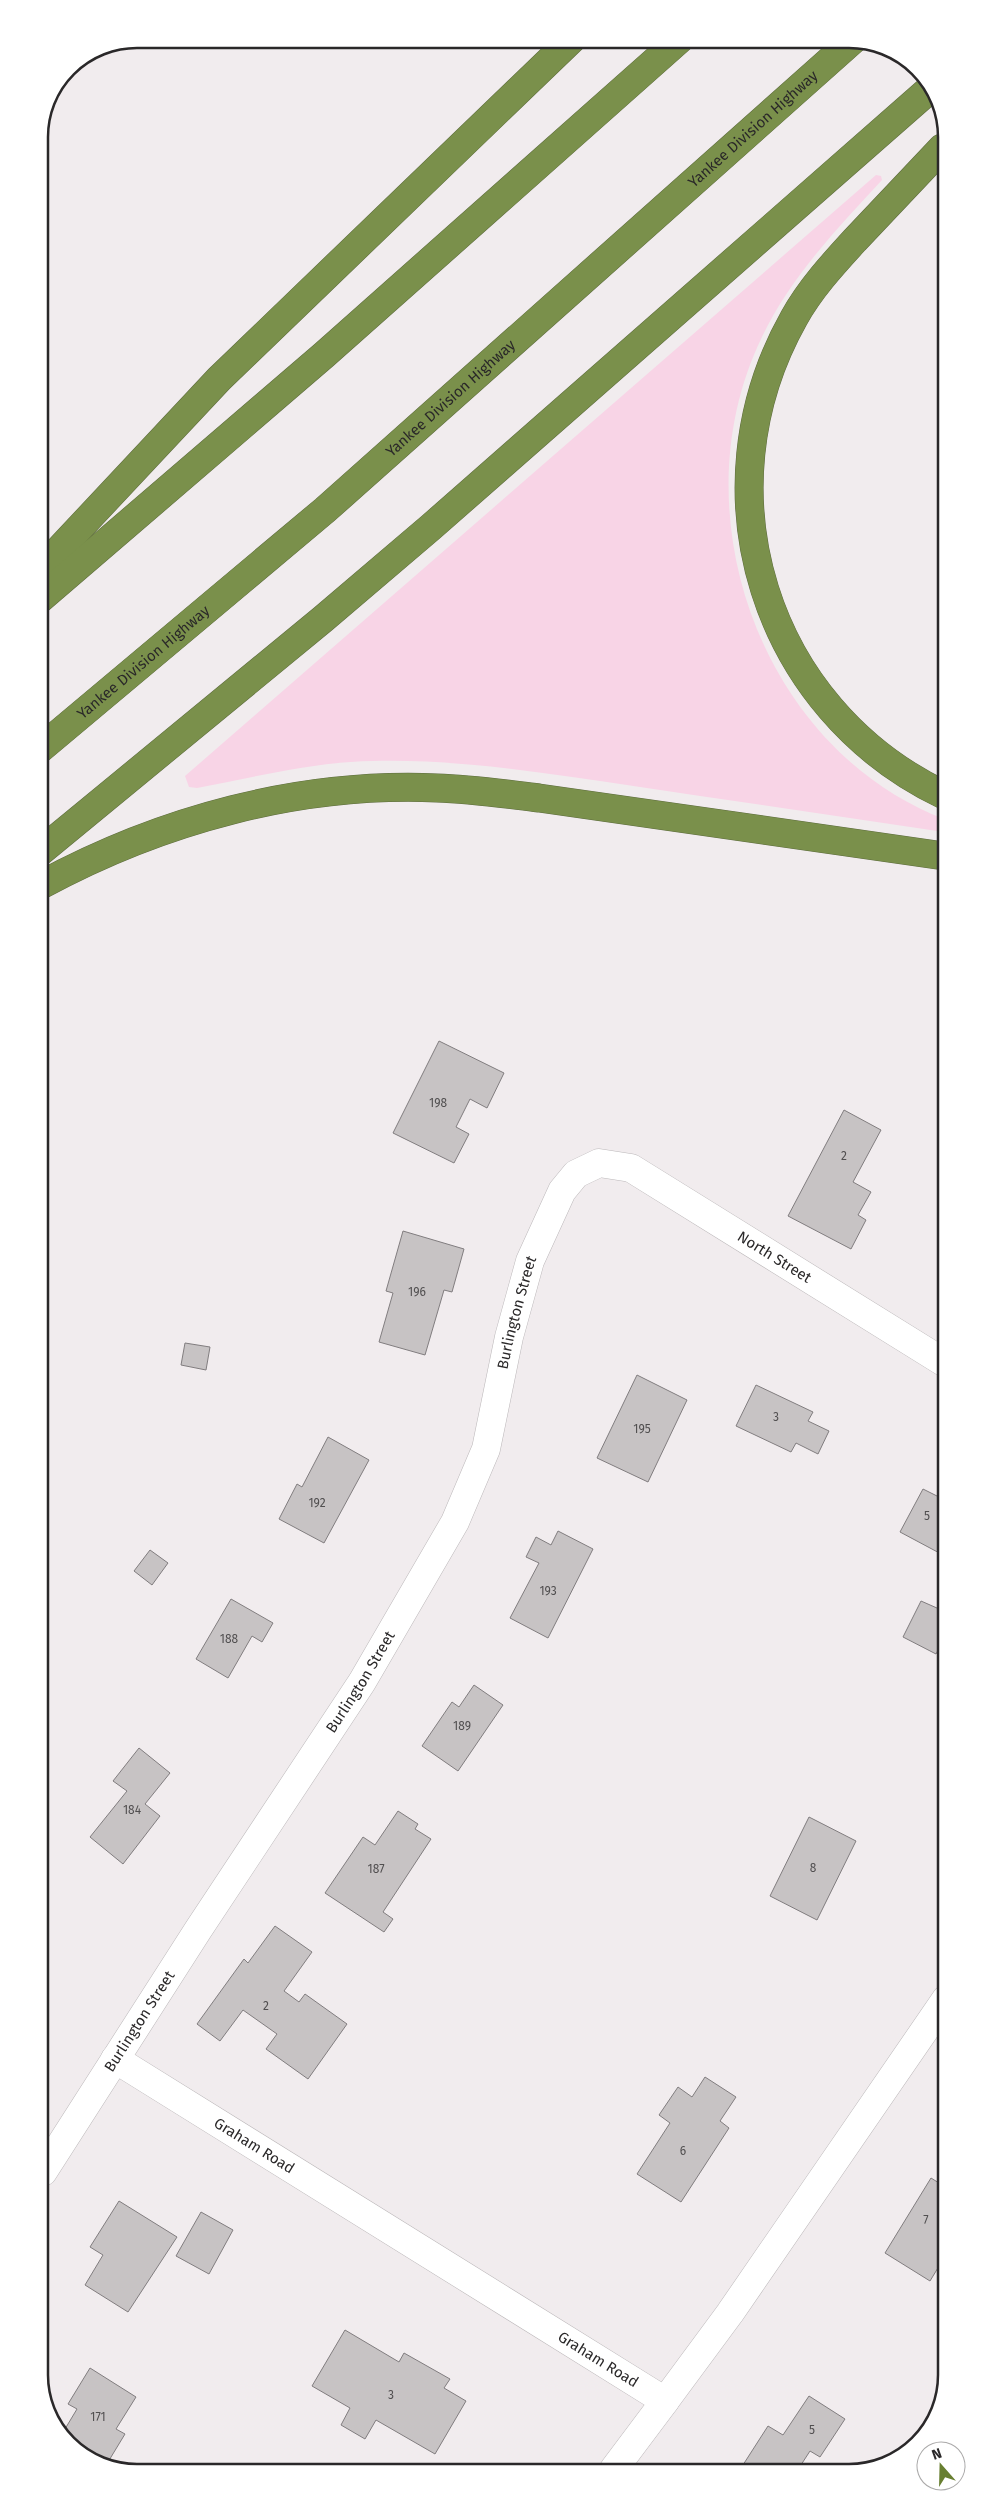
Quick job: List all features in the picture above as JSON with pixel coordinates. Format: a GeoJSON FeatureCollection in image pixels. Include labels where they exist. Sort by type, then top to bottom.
{"type":"FeatureCollection","features":[{"type":"Feature","properties":{"kind":"highway"},"geometry":{"type":"LineString","coordinates":[[48,562],[219,380],[563,48]]}},
{"type":"Feature","properties":{"kind":"highway"},"geometry":{"type":"LineString","coordinates":[[48,592],[317,362],[670,48]]}},
{"type":"Feature","properties":{"kind":"highway","name":"Yankee Division Highway"},"geometry":{"type":"LineString","coordinates":[[48,742],[325,510],[844,48]]}},
{"type":"Feature","properties":{"kind":"highway"},"geometry":{"type":"LineString","coordinates":[[48,844],[316,625],[431,528],[926,92]]}},
{"type":"Feature","properties":{"kind":"highway"},"geometry":{"type":"LineString","coordinates":[[938,152],[837,260],[814,288],[791,323],[780,344],[760,404],[750,456],[749,510],[758,564],[773,613],[784,638],[811,684],[825,704],[862,742],[903,772],[938,792]]}},
{"type":"Feature","properties":{"kind":"highway"},"geometry":{"type":"LineString","coordinates":[[48,882],[130,842],[210,815],[290,798],[403,788],[473,790],[539,798],[938,855]]}},
{"type":"Feature","properties":{"kind":"street","name":"North Street"},"geometry":{"type":"LineString","coordinates":[[599,1163],[631,1168],[938,1359]]}},
{"type":"Feature","properties":{"kind":"street","name":"Burlington Street"},"geometry":{"type":"LineString","coordinates":[[48,2164],[362,1682],[455,1522],[486,1449],[509,1337],[530,1261],[562,1191],[576,1174],[599,1163]]}},
{"type":"Feature","properties":{"kind":"street"},"geometry":{"type":"LineString","coordinates":[[618,2464],[730,2313],[938,2011]]}},
{"type":"Feature","properties":{"kind":"street","name":"Graham Road"},"geometry":{"type":"LineString","coordinates":[[115,2060],[665,2401]]}},
{"type":"Feature","properties":{"kind":"shaded area"},"geometry":{"type":"Polygon","coordinates":[[[876,175],[881,176],[882,180],[832,235],[801,273],[762,337],[738,405],[729,476],[734,547],[752,617],[783,681],[826,738],[880,785],[938,816],[938,831],[540,773],[440,762],[373,761],[328,764],[197,788],[189,787],[185,776],[876,175]]]}},
{"type":"Feature","properties":{"kind":"building"},"geometry":{"type":"Polygon","coordinates":[[[439,1041],[504,1073],[487,1108],[470,1099],[456,1127],[469,1134],[454,1163],[393,1133],[439,1041]]]}},
{"type":"Feature","properties":{"kind":"building"},"geometry":{"type":"Polygon","coordinates":[[[844,1110],[881,1130],[853,1182],[871,1192],[858,1215],[866,1220],[851,1249],[788,1216],[844,1110]]]}},
{"type":"Feature","properties":{"kind":"building"},"geometry":{"type":"Polygon","coordinates":[[[403,1231],[464,1249],[452,1292],[444,1290],[425,1355],[379,1342],[393,1293],[386,1291],[403,1231]]]}},
{"type":"Feature","properties":{"kind":"building"},"geometry":{"type":"Polygon","coordinates":[[[185,1343],[210,1347],[206,1370],[181,1365],[185,1343]]]}},
{"type":"Feature","properties":{"kind":"building"},"geometry":{"type":"Polygon","coordinates":[[[637,1375],[687,1400],[648,1482],[597,1458],[637,1375]]]}},
{"type":"Feature","properties":{"kind":"building"},"geometry":{"type":"Polygon","coordinates":[[[756,1385],[813,1412],[808,1421],[829,1431],[818,1454],[796,1443],[791,1452],[736,1426],[756,1385]]]}},
{"type":"Feature","properties":{"kind":"building"},"geometry":{"type":"Polygon","coordinates":[[[328,1437],[369,1460],[324,1543],[279,1519],[297,1484],[302,1487],[328,1437]]]}},
{"type":"Feature","properties":{"kind":"building"},"geometry":{"type":"Polygon","coordinates":[[[923,1489],[938,1496],[938,1552],[900,1532],[923,1489]]]}},
{"type":"Feature","properties":{"kind":"building"},"geometry":{"type":"Polygon","coordinates":[[[558,1531],[593,1549],[548,1638],[510,1618],[539,1563],[526,1557],[536,1537],[551,1545],[558,1531]]]}},
{"type":"Feature","properties":{"kind":"building"},"geometry":{"type":"Polygon","coordinates":[[[150,1550],[168,1563],[152,1585],[134,1571],[150,1550]]]}},
{"type":"Feature","properties":{"kind":"building"},"geometry":{"type":"Polygon","coordinates":[[[231,1599],[273,1623],[262,1642],[252,1636],[228,1678],[196,1659],[231,1599]]]}},
{"type":"Feature","properties":{"kind":"building"},"geometry":{"type":"Polygon","coordinates":[[[921,1601],[938,1608],[938,1650],[936,1654],[903,1637],[921,1601]]]}},
{"type":"Feature","properties":{"kind":"building"},"geometry":{"type":"Polygon","coordinates":[[[474,1685],[503,1705],[458,1771],[422,1746],[452,1702],[459,1707],[474,1685]]]}},
{"type":"Feature","properties":{"kind":"building"},"geometry":{"type":"Polygon","coordinates":[[[139,1748],[170,1773],[145,1804],[160,1816],[123,1864],[90,1837],[127,1791],[113,1781],[139,1748]]]}},
{"type":"Feature","properties":{"kind":"building"},"geometry":{"type":"Polygon","coordinates":[[[398,1811],[418,1824],[415,1829],[431,1839],[383,1912],[393,1919],[384,1932],[325,1893],[363,1837],[375,1845],[398,1811]]]}},
{"type":"Feature","properties":{"kind":"building"},"geometry":{"type":"Polygon","coordinates":[[[809,1817],[856,1841],[817,1920],[770,1896],[809,1817]]]}},
{"type":"Feature","properties":{"kind":"building"},"geometry":{"type":"Polygon","coordinates":[[[275,1926],[312,1952],[284,1991],[299,2002],[305,1994],[347,2024],[308,2079],[266,2049],[277,2034],[243,2010],[220,2041],[197,2024],[244,1959],[248,1963],[275,1926]]]}},
{"type":"Feature","properties":{"kind":"building"},"geometry":{"type":"Polygon","coordinates":[[[705,2077],[736,2097],[720,2121],[729,2128],[681,2202],[637,2174],[670,2123],[659,2115],[678,2087],[692,2097],[705,2077]]]}},
{"type":"Feature","properties":{"kind":"building"},"geometry":{"type":"Polygon","coordinates":[[[931,2178],[938,2182],[938,2268],[930,2281],[885,2253],[931,2178]]]}},
{"type":"Feature","properties":{"kind":"building"},"geometry":{"type":"Polygon","coordinates":[[[119,2201],[177,2237],[128,2312],[85,2285],[103,2255],[90,2247],[119,2201]]]}},
{"type":"Feature","properties":{"kind":"building"},"geometry":{"type":"Polygon","coordinates":[[[201,2212],[233,2230],[209,2274],[176,2256],[201,2212]]]}},
{"type":"Feature","properties":{"kind":"building"},"geometry":{"type":"Polygon","coordinates":[[[345,2330],[399,2362],[404,2353],[450,2379],[444,2388],[466,2401],[435,2454],[376,2420],[365,2439],[341,2425],[350,2408],[312,2386],[345,2330]]]}},
{"type":"Feature","properties":{"kind":"building"},"geometry":{"type":"Polygon","coordinates":[[[90,2368],[136,2397],[116,2429],[125,2434],[110,2459],[92,2452],[66,2429],[77,2409],[68,2404],[90,2368]]]}},
{"type":"Feature","properties":{"kind":"building"},"geometry":{"type":"Polygon","coordinates":[[[809,2396],[845,2419],[820,2457],[810,2451],[802,2464],[744,2464],[768,2426],[783,2435],[809,2396]]]}}]}
